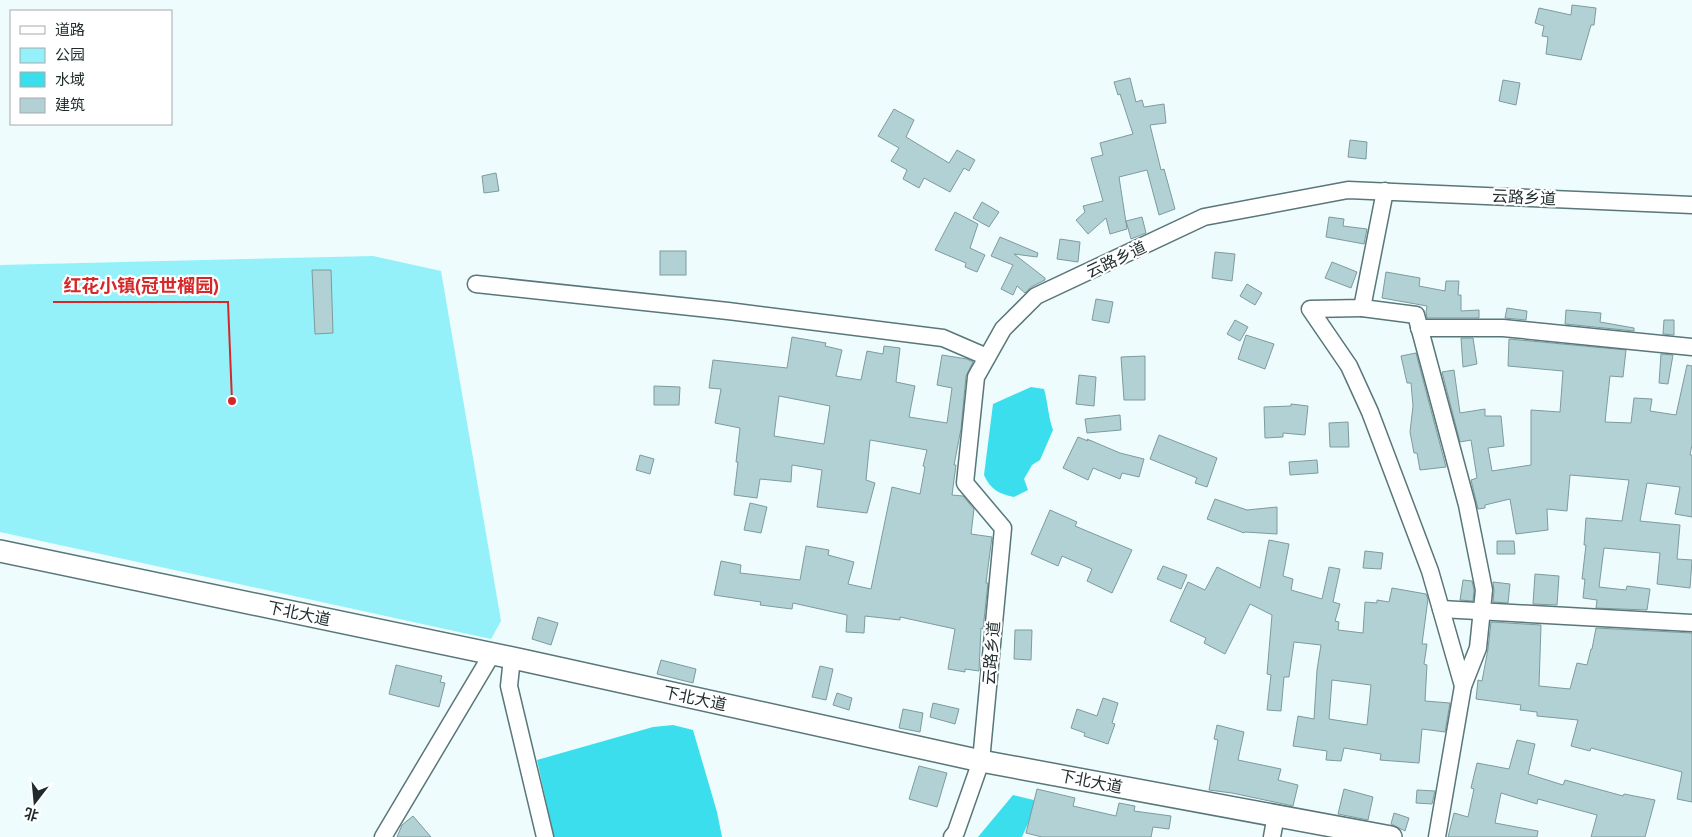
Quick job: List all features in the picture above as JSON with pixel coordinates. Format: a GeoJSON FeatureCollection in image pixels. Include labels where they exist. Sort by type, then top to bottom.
{"type":"FeatureCollection","features":[{"type":"Feature","properties":{"kind":"street","name":"云路乡道"},"geometry":{"type":"LineString","coordinates":[[952,837],[956,832],[981,760],[1003,528],[965,483],[976,377],[1003,329],[1036,296],[1204,217],[1348,190],[1692,205]]}},
{"type":"Feature","properties":{"kind":"street"},"geometry":{"type":"LineString","coordinates":[[1362,308],[1385,191]]}},
{"type":"Feature","properties":{"kind":"street"},"geometry":{"type":"LineString","coordinates":[[476,284],[728,311],[943,338],[988,357]]}},
{"type":"Feature","properties":{"kind":"street"},"geometry":{"type":"LineString","coordinates":[[1436,837],[1463,686],[1478,648],[1484,590],[1467,505],[1416,315],[1362,308],[1310,309],[1349,366],[1370,412],[1430,570],[1463,686]]}},
{"type":"Feature","properties":{"kind":"street"},"geometry":{"type":"LineString","coordinates":[[1419,328],[1502,328],[1692,347]]}},
{"type":"Feature","properties":{"kind":"street","name":"下北大道"},"geometry":{"type":"LineString","coordinates":[[0,551],[502,656],[981,760],[1391,837]]}},
{"type":"Feature","properties":{"kind":"street"},"geometry":{"type":"LineString","coordinates":[[1441,609],[1692,623]]}},
{"type":"Feature","properties":{"kind":"street"},"geometry":{"type":"LineString","coordinates":[[383,837],[502,656]]}},
{"type":"Feature","properties":{"kind":"street"},"geometry":{"type":"LineString","coordinates":[[502,656],[545,837]]}},
{"type":"Feature","properties":{"kind":"street"},"geometry":{"type":"LineString","coordinates":[[1272,837],[1276,815]]}},
{"type":"Feature","properties":{"kind":"green space"},"geometry":{"type":"Polygon","coordinates":[[[373,256],[441,271],[501,621],[491,639],[0,532],[0,265],[373,256]]]}},
{"type":"Feature","properties":{"kind":"water"},"geometry":{"type":"Polygon","coordinates":[[[1031,387],[1044,389],[1053,430],[1040,460],[1032,465],[1024,479],[1028,490],[1014,497],[996,490],[989,484],[984,475],[993,404],[1031,387]]]}},
{"type":"Feature","properties":{"kind":"water"},"geometry":{"type":"Polygon","coordinates":[[[673,725],[693,730],[717,812],[722,837],[554,837],[537,760],[653,727],[673,725]]]}},
{"type":"Feature","properties":{"kind":"water"},"geometry":{"type":"Polygon","coordinates":[[[1013,795],[1038,801],[1022,837],[978,837],[1013,795]]]}},
{"type":"Feature","properties":{"kind":"building"},"geometry":{"type":"Polygon","coordinates":[[[1572,5],[1596,8],[1594,25],[1591,25],[1581,60],[1546,54],[1548,37],[1542,36],[1544,26],[1535,23],[1539,8],[1571,15],[1572,5]]]}},
{"type":"Feature","properties":{"kind":"building"},"geometry":{"type":"Polygon","coordinates":[[[1130,78],[1136,102],[1142,100],[1144,107],[1164,104],[1166,123],[1150,125],[1161,170],[1164,169],[1175,209],[1159,215],[1147,170],[1119,177],[1127,229],[1110,234],[1106,218],[1088,234],[1076,220],[1085,212],[1083,206],[1103,201],[1091,158],[1103,155],[1100,143],[1133,134],[1120,94],[1118,95],[1114,82],[1130,78]]]}},
{"type":"Feature","properties":{"kind":"building"},"geometry":{"type":"Polygon","coordinates":[[[1503,80],[1520,83],[1516,105],[1499,101],[1503,80]]]}},
{"type":"Feature","properties":{"kind":"building"},"geometry":{"type":"Polygon","coordinates":[[[894,109],[914,120],[906,137],[949,163],[957,150],[975,160],[969,171],[964,168],[950,192],[924,178],[919,188],[903,179],[907,170],[891,161],[899,148],[878,136],[894,109]]]}},
{"type":"Feature","properties":{"kind":"building"},"geometry":{"type":"Polygon","coordinates":[[[1350,140],[1367,142],[1366,159],[1348,157],[1350,140]]]}},
{"type":"Feature","properties":{"kind":"building"},"geometry":{"type":"Polygon","coordinates":[[[496,173],[499,191],[484,193],[482,176],[496,173]]]}},
{"type":"Feature","properties":{"kind":"building"},"geometry":{"type":"Polygon","coordinates":[[[982,202],[999,212],[989,227],[973,218],[982,202]]]}},
{"type":"Feature","properties":{"kind":"building"},"geometry":{"type":"Polygon","coordinates":[[[955,212],[978,224],[970,248],[985,255],[977,272],[965,267],[966,263],[935,250],[955,212]]]}},
{"type":"Feature","properties":{"kind":"building"},"geometry":{"type":"Polygon","coordinates":[[[1142,217],[1146,233],[1131,239],[1126,221],[1142,217]]]}},
{"type":"Feature","properties":{"kind":"building"},"geometry":{"type":"Polygon","coordinates":[[[1329,217],[1344,219],[1343,226],[1367,229],[1364,244],[1326,237],[1329,217]]]}},
{"type":"Feature","properties":{"kind":"building"},"geometry":{"type":"Polygon","coordinates":[[[1000,237],[1038,253],[1037,257],[1014,254],[1045,278],[1045,280],[1031,287],[1025,293],[1017,286],[1013,295],[1001,289],[1013,265],[991,256],[1000,237]]]}},
{"type":"Feature","properties":{"kind":"building"},"geometry":{"type":"Polygon","coordinates":[[[1060,239],[1080,242],[1078,262],[1057,259],[1060,239]]]}},
{"type":"Feature","properties":{"kind":"building"},"geometry":{"type":"Polygon","coordinates":[[[660,251],[686,251],[686,275],[660,275],[660,251]]]}},
{"type":"Feature","properties":{"kind":"building"},"geometry":{"type":"Polygon","coordinates":[[[1215,252],[1235,254],[1232,281],[1212,278],[1215,252]]]}},
{"type":"Feature","properties":{"kind":"building"},"geometry":{"type":"Polygon","coordinates":[[[1332,262],[1357,272],[1351,288],[1325,278],[1332,262]]]}},
{"type":"Feature","properties":{"kind":"building"},"geometry":{"type":"Polygon","coordinates":[[[312,270],[331,270],[333,333],[315,334],[312,270]]]}},
{"type":"Feature","properties":{"kind":"building"},"geometry":{"type":"Polygon","coordinates":[[[1386,272],[1420,278],[1419,286],[1445,291],[1446,281],[1459,281],[1458,295],[1461,295],[1461,311],[1479,310],[1479,318],[1427,318],[1427,306],[1382,298],[1386,272]]]}},
{"type":"Feature","properties":{"kind":"building"},"geometry":{"type":"Polygon","coordinates":[[[1247,284],[1262,293],[1255,305],[1240,296],[1247,284]]]}},
{"type":"Feature","properties":{"kind":"building"},"geometry":{"type":"Polygon","coordinates":[[[1096,299],[1113,302],[1109,323],[1092,320],[1096,299]]]}},
{"type":"Feature","properties":{"kind":"building"},"geometry":{"type":"Polygon","coordinates":[[[1507,308],[1527,311],[1526,320],[1505,318],[1507,308]]]}},
{"type":"Feature","properties":{"kind":"building"},"geometry":{"type":"Polygon","coordinates":[[[1566,310],[1601,313],[1600,322],[1634,328],[1634,331],[1565,324],[1566,310]]]}},
{"type":"Feature","properties":{"kind":"building"},"geometry":{"type":"Polygon","coordinates":[[[1235,320],[1248,327],[1240,341],[1227,334],[1235,320]]]}},
{"type":"Feature","properties":{"kind":"building"},"geometry":{"type":"Polygon","coordinates":[[[1664,320],[1674,320],[1674,335],[1663,334],[1664,320]]]}},
{"type":"Feature","properties":{"kind":"building"},"geometry":{"type":"Polygon","coordinates":[[[1246,335],[1274,344],[1265,369],[1238,359],[1246,335]]]}},
{"type":"Feature","properties":{"kind":"building"},"geometry":{"type":"Polygon","coordinates":[[[792,337],[826,343],[825,346],[842,350],[836,376],[861,380],[867,351],[883,354],[884,346],[900,348],[896,382],[915,386],[909,417],[947,423],[952,388],[937,385],[942,355],[967,359],[973,362],[966,376],[961,429],[954,465],[956,465],[952,495],[963,496],[974,509],[971,534],[992,537],[983,629],[981,628],[979,671],[965,669],[965,672],[948,669],[955,629],[900,617],[900,620],[865,616],[864,633],[846,632],[847,615],[793,603],[792,609],[760,605],[761,602],[714,595],[721,561],[741,565],[740,573],[800,580],[806,546],[829,550],[828,555],[854,562],[848,584],[871,589],[892,487],[920,494],[927,450],[870,440],[866,480],[875,483],[867,513],[817,507],[822,470],[792,465],[791,482],[760,479],[757,498],[734,495],[740,428],[715,423],[721,389],[709,388],[713,360],[787,368],[792,337]],[[779,396],[774,436],[824,444],[830,406],[779,396]]]}},
{"type":"Feature","properties":{"kind":"building"},"geometry":{"type":"Polygon","coordinates":[[[1461,338],[1473,338],[1477,364],[1463,367],[1461,338]]]}},
{"type":"Feature","properties":{"kind":"building"},"geometry":{"type":"Polygon","coordinates":[[[1509,339],[1626,350],[1623,377],[1610,376],[1605,422],[1631,423],[1634,398],[1652,399],[1650,411],[1676,415],[1687,365],[1692,366],[1692,445],[1690,455],[1692,455],[1692,517],[1675,514],[1680,487],[1647,483],[1640,521],[1680,525],[1677,559],[1692,560],[1690,588],[1657,584],[1660,553],[1604,548],[1599,587],[1626,590],[1627,586],[1650,589],[1647,610],[1596,608],[1597,600],[1583,598],[1585,579],[1582,579],[1586,545],[1584,545],[1586,518],[1622,521],[1629,480],[1570,475],[1567,511],[1547,509],[1548,530],[1516,534],[1510,499],[1485,505],[1485,508],[1478,509],[1471,480],[1477,478],[1471,440],[1460,442],[1442,372],[1454,370],[1460,413],[1485,409],[1485,416],[1501,416],[1504,446],[1488,448],[1492,471],[1531,465],[1531,410],[1560,412],[1563,371],[1508,366],[1509,339]]]}},
{"type":"Feature","properties":{"kind":"building"},"geometry":{"type":"Polygon","coordinates":[[[1416,353],[1446,467],[1420,470],[1417,453],[1414,453],[1410,432],[1413,406],[1411,383],[1407,383],[1401,356],[1416,353]]]}},
{"type":"Feature","properties":{"kind":"building"},"geometry":{"type":"Polygon","coordinates":[[[1661,354],[1673,355],[1668,384],[1659,383],[1661,354]]]}},
{"type":"Feature","properties":{"kind":"building"},"geometry":{"type":"Polygon","coordinates":[[[1145,356],[1145,400],[1124,400],[1121,357],[1145,356]]]}},
{"type":"Feature","properties":{"kind":"building"},"geometry":{"type":"Polygon","coordinates":[[[1079,375],[1096,377],[1094,406],[1076,404],[1079,375]]]}},
{"type":"Feature","properties":{"kind":"building"},"geometry":{"type":"Polygon","coordinates":[[[654,386],[680,387],[679,405],[654,405],[654,386]]]}},
{"type":"Feature","properties":{"kind":"building"},"geometry":{"type":"Polygon","coordinates":[[[1291,404],[1308,406],[1305,435],[1283,433],[1283,437],[1265,438],[1264,407],[1291,406],[1291,404]]]}},
{"type":"Feature","properties":{"kind":"building"},"geometry":{"type":"Polygon","coordinates":[[[1120,415],[1121,430],[1087,433],[1085,419],[1120,415]]]}},
{"type":"Feature","properties":{"kind":"building"},"geometry":{"type":"Polygon","coordinates":[[[1348,422],[1349,447],[1330,447],[1329,423],[1348,422]]]}},
{"type":"Feature","properties":{"kind":"building"},"geometry":{"type":"Polygon","coordinates":[[[1159,435],[1217,458],[1207,487],[1195,483],[1197,478],[1150,459],[1159,435]]]}},
{"type":"Feature","properties":{"kind":"building"},"geometry":{"type":"Polygon","coordinates":[[[1078,437],[1120,453],[1144,459],[1139,477],[1122,473],[1120,479],[1093,468],[1088,480],[1063,468],[1078,437]]]}},
{"type":"Feature","properties":{"kind":"building"},"geometry":{"type":"Polygon","coordinates":[[[640,455],[654,459],[650,474],[636,470],[640,455]]]}},
{"type":"Feature","properties":{"kind":"building"},"geometry":{"type":"Polygon","coordinates":[[[1317,460],[1318,473],[1290,475],[1289,462],[1317,460]]]}},
{"type":"Feature","properties":{"kind":"building"},"geometry":{"type":"Polygon","coordinates":[[[1215,499],[1247,510],[1277,507],[1277,534],[1244,533],[1207,519],[1215,499]]]}},
{"type":"Feature","properties":{"kind":"building"},"geometry":{"type":"Polygon","coordinates":[[[750,503],[767,507],[761,533],[744,530],[750,503]]]}},
{"type":"Feature","properties":{"kind":"building"},"geometry":{"type":"Polygon","coordinates":[[[1050,510],[1077,522],[1075,526],[1132,550],[1112,593],[1087,581],[1092,569],[1062,556],[1058,566],[1031,554],[1050,510]]]}},
{"type":"Feature","properties":{"kind":"building"},"geometry":{"type":"Polygon","coordinates":[[[1269,540],[1289,544],[1283,576],[1293,579],[1291,590],[1322,599],[1329,567],[1340,569],[1333,602],[1340,604],[1335,621],[1339,622],[1338,630],[1363,633],[1365,602],[1377,603],[1377,600],[1389,602],[1392,588],[1426,594],[1428,599],[1422,644],[1427,644],[1424,664],[1427,665],[1425,701],[1450,703],[1445,732],[1422,729],[1419,763],[1380,760],[1381,754],[1344,748],[1341,761],[1326,760],[1327,751],[1293,746],[1298,716],[1314,719],[1317,670],[1321,645],[1294,642],[1289,677],[1284,677],[1281,711],[1267,710],[1271,675],[1267,674],[1272,615],[1250,604],[1225,654],[1204,643],[1206,638],[1170,621],[1188,582],[1205,590],[1217,567],[1260,588],[1269,540]],[[1332,680],[1329,719],[1367,725],[1371,685],[1332,680]]]}},
{"type":"Feature","properties":{"kind":"building"},"geometry":{"type":"Polygon","coordinates":[[[1497,541],[1514,541],[1515,554],[1497,554],[1497,541]]]}},
{"type":"Feature","properties":{"kind":"building"},"geometry":{"type":"Polygon","coordinates":[[[1365,551],[1383,553],[1381,569],[1363,568],[1365,551]]]}},
{"type":"Feature","properties":{"kind":"building"},"geometry":{"type":"Polygon","coordinates":[[[1163,566],[1187,575],[1181,589],[1157,579],[1163,566]]]}},
{"type":"Feature","properties":{"kind":"building"},"geometry":{"type":"Polygon","coordinates":[[[1535,574],[1559,576],[1557,605],[1533,604],[1535,574]]]}},
{"type":"Feature","properties":{"kind":"building"},"geometry":{"type":"Polygon","coordinates":[[[1463,580],[1472,581],[1474,590],[1473,601],[1460,600],[1463,580]]]}},
{"type":"Feature","properties":{"kind":"building"},"geometry":{"type":"Polygon","coordinates":[[[1493,582],[1510,584],[1508,603],[1493,602],[1493,582]]]}},
{"type":"Feature","properties":{"kind":"building"},"geometry":{"type":"Polygon","coordinates":[[[538,617],[558,623],[551,645],[532,639],[538,617]]]}},
{"type":"Feature","properties":{"kind":"building"},"geometry":{"type":"Polygon","coordinates":[[[1491,622],[1541,625],[1539,686],[1570,689],[1577,663],[1587,665],[1596,628],[1692,633],[1692,802],[1677,799],[1682,772],[1591,748],[1590,751],[1571,746],[1578,720],[1537,716],[1537,712],[1520,710],[1521,705],[1476,699],[1478,680],[1482,681],[1491,622]]]}},
{"type":"Feature","properties":{"kind":"building"},"geometry":{"type":"Polygon","coordinates":[[[1015,630],[1032,630],[1031,660],[1014,659],[1015,630]]]}},
{"type":"Feature","properties":{"kind":"building"},"geometry":{"type":"Polygon","coordinates":[[[661,660],[696,669],[693,683],[657,674],[661,660]]]}},
{"type":"Feature","properties":{"kind":"building"},"geometry":{"type":"Polygon","coordinates":[[[396,665],[442,676],[440,682],[445,683],[439,707],[389,694],[396,665]]]}},
{"type":"Feature","properties":{"kind":"building"},"geometry":{"type":"Polygon","coordinates":[[[820,666],[833,669],[826,700],[812,697],[820,666]]]}},
{"type":"Feature","properties":{"kind":"building"},"geometry":{"type":"Polygon","coordinates":[[[837,693],[852,698],[849,710],[833,705],[837,693]]]}},
{"type":"Feature","properties":{"kind":"building"},"geometry":{"type":"Polygon","coordinates":[[[1103,698],[1118,703],[1112,723],[1115,724],[1108,744],[1084,736],[1085,733],[1071,728],[1077,709],[1097,716],[1103,698]]]}},
{"type":"Feature","properties":{"kind":"building"},"geometry":{"type":"Polygon","coordinates":[[[933,703],[959,709],[955,724],[930,717],[933,703]]]}},
{"type":"Feature","properties":{"kind":"building"},"geometry":{"type":"Polygon","coordinates":[[[903,709],[923,713],[920,732],[899,728],[903,709]]]}},
{"type":"Feature","properties":{"kind":"building"},"geometry":{"type":"Polygon","coordinates":[[[1217,725],[1244,732],[1238,760],[1281,769],[1278,780],[1298,785],[1293,806],[1209,790],[1218,740],[1214,739],[1217,725]]]}},
{"type":"Feature","properties":{"kind":"building"},"geometry":{"type":"Polygon","coordinates":[[[1517,740],[1535,744],[1528,774],[1563,785],[1565,780],[1623,796],[1624,794],[1655,800],[1645,837],[1591,837],[1597,815],[1538,799],[1537,804],[1501,793],[1495,823],[1538,831],[1537,837],[1448,837],[1454,813],[1468,817],[1474,789],[1471,788],[1477,763],[1509,769],[1517,740]]]}},
{"type":"Feature","properties":{"kind":"building"},"geometry":{"type":"Polygon","coordinates":[[[919,766],[947,773],[937,807],[909,799],[919,766]]]}},
{"type":"Feature","properties":{"kind":"building"},"geometry":{"type":"Polygon","coordinates":[[[1037,789],[1075,798],[1073,806],[1116,816],[1119,803],[1135,806],[1134,811],[1171,816],[1169,829],[1153,827],[1151,837],[1042,837],[1026,833],[1037,789]]]}},
{"type":"Feature","properties":{"kind":"building"},"geometry":{"type":"Polygon","coordinates":[[[1344,789],[1373,797],[1368,820],[1338,814],[1344,789]]]}},
{"type":"Feature","properties":{"kind":"building"},"geometry":{"type":"Polygon","coordinates":[[[1417,790],[1435,791],[1432,804],[1416,803],[1417,790]]]}},
{"type":"Feature","properties":{"kind":"building"},"geometry":{"type":"Polygon","coordinates":[[[1394,813],[1409,818],[1405,831],[1391,824],[1394,813]]]}},
{"type":"Feature","properties":{"kind":"building"},"geometry":{"type":"Polygon","coordinates":[[[413,816],[431,837],[397,837],[402,825],[413,816]]]}},
{"type":"Feature","properties":{"kind":"place","name":"红花小镇(冠世榴园)"},"geometry":{"type":"Point","coordinates":[232,401]}}]}
